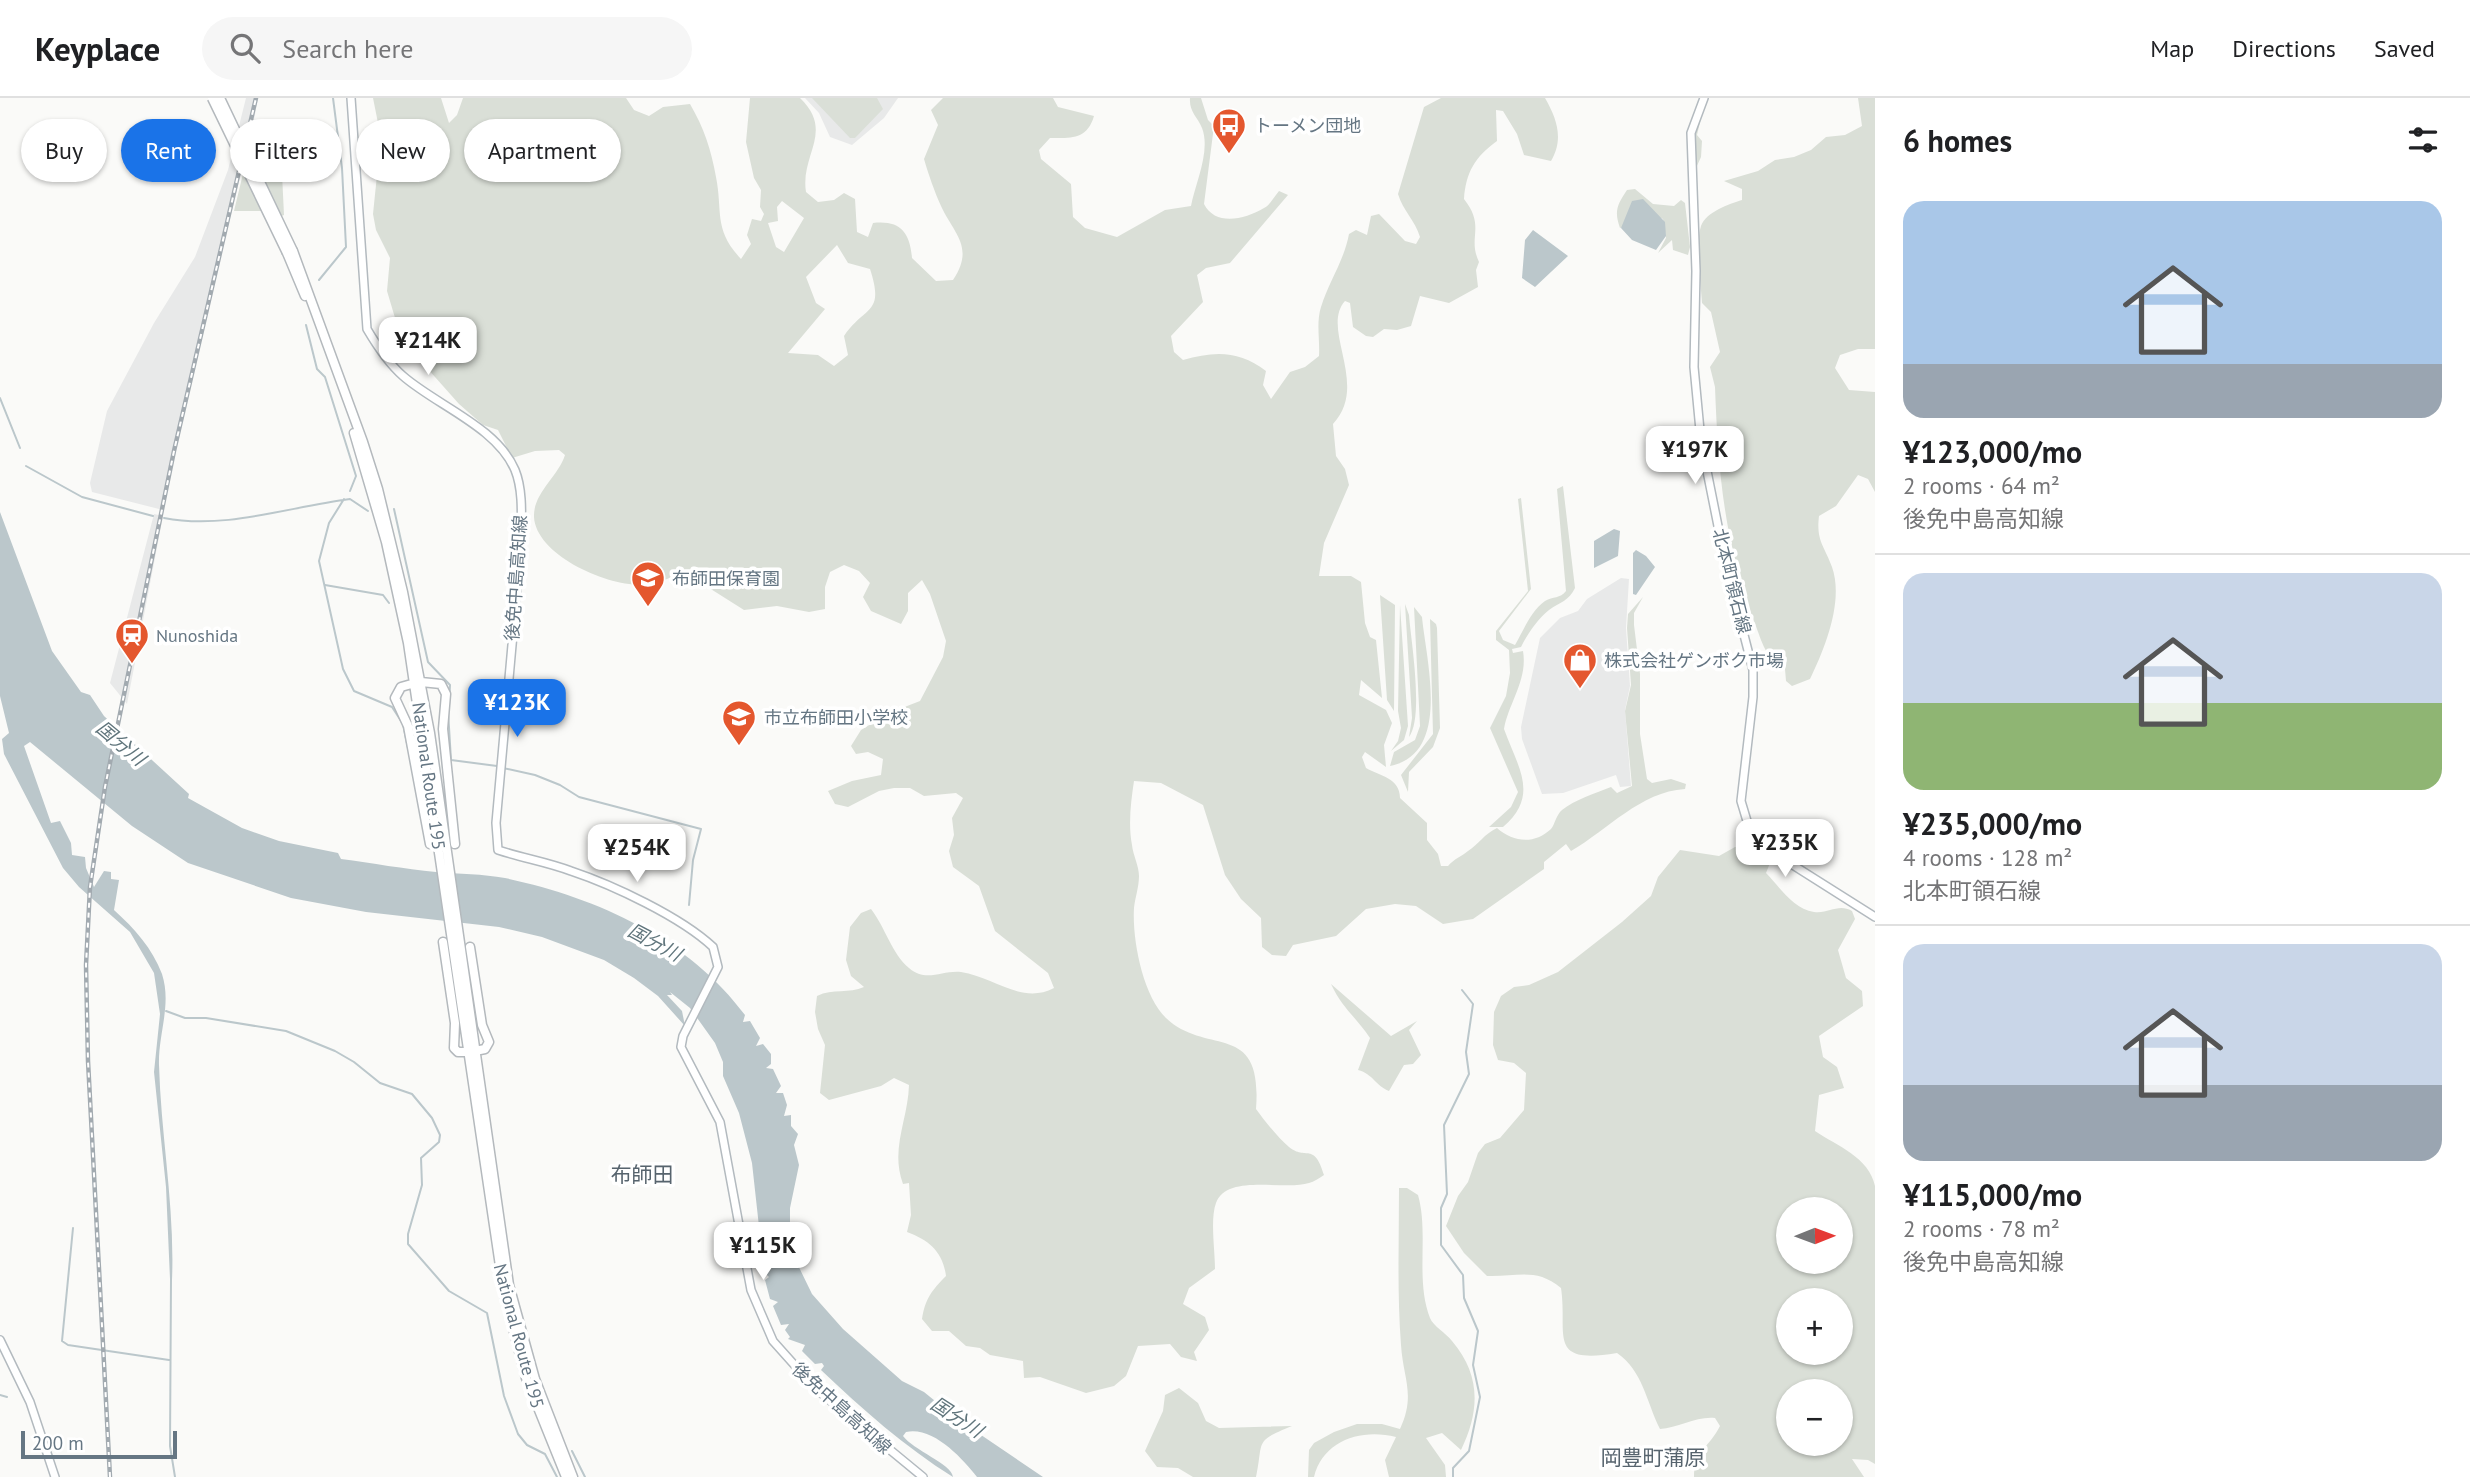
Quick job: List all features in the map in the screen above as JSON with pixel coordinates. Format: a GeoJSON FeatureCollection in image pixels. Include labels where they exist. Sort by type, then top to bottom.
{"type":"FeatureCollection","features":[{"type":"Feature","properties":{"kind":"highway","name":"National Route 195"},"geometry":{"type":"LineString","coordinates":[[212,98],[290,252]]}},
{"type":"Feature","properties":{"kind":"highway","name":"National Route 195"},"geometry":{"type":"LineString","coordinates":[[220,98],[290,252],[357,442],[386,542],[418,682],[509,1285],[535,1379],[573,1477]]}},
{"type":"Feature","properties":{"kind":"highway"},"geometry":{"type":"LineString","coordinates":[[430,845],[408,726],[395,698],[401,687],[418,682],[441,684],[446,694],[443,729],[455,844]]}},
{"type":"Feature","properties":{"kind":"highway"},"geometry":{"type":"LineString","coordinates":[[443,942],[455,1023],[454,1048],[458,1052],[485,1049],[489,1042],[482,1026],[470,947]]}},
{"type":"Feature","properties":{"kind":"highway","name":"National Route 195"},"geometry":{"type":"LineString","coordinates":[[472,1052],[497,1253],[509,1314],[530,1388],[566,1477]]}},
{"type":"Feature","properties":{"kind":"main road","name":"後免中島高知線"},"geometry":{"type":"LineString","coordinates":[[351,98],[367,329],[379,349],[402,376],[446,403],[502,450],[515,470],[522,507],[521,545],[496,823],[498,850],[569,870],[646,905],[713,947],[718,960],[717,970],[683,1036],[681,1051],[711,1101],[725,1138],[746,1267],[762,1321],[773,1341],[797,1370],[923,1477]]}},
{"type":"Feature","properties":{"kind":"main road","name":"北本町領石線"},"geometry":{"type":"LineString","coordinates":[[1704,98],[1691,133],[1696,271],[1694,367],[1701,441],[1725,561],[1753,670],[1753,697],[1741,801],[1747,821],[1766,848],[1875,917]]}},
{"type":"Feature","properties":{"kind":"main road"},"geometry":{"type":"LineString","coordinates":[[0,1340],[34,1412],[55,1477]]}},
{"type":"Feature","properties":{"kind":"shaded area"},"geometry":{"type":"Polygon","coordinates":[[[246,98],[258,98],[254,119],[241,119],[246,98]]]}},
{"type":"Feature","properties":{"kind":"shaded area"},"geometry":{"type":"Polygon","coordinates":[[[373,98],[441,98],[448,119],[377,119],[373,98]]]}},
{"type":"Feature","properties":{"kind":"shaded area"},"geometry":{"type":"Polygon","coordinates":[[[463,98],[626,98],[634,110],[649,116],[663,107],[690,104],[712,157],[723,229],[741,259],[751,244],[747,235],[752,219],[761,221],[764,214],[760,207],[761,190],[754,178],[746,142],[750,98],[800,98],[810,110],[816,133],[807,166],[806,192],[818,202],[834,200],[844,193],[855,199],[857,232],[868,237],[873,223],[897,226],[909,241],[912,258],[936,281],[953,280],[962,258],[962,249],[939,201],[924,159],[938,125],[931,110],[943,98],[1053,98],[1058,107],[1094,116],[1083,134],[1050,138],[1039,150],[1041,159],[1071,184],[1073,217],[1085,228],[1117,237],[1165,210],[1191,206],[1205,147],[1202,128],[1192,110],[1190,98],[1201,98],[1208,120],[1214,126],[1204,204],[1209,211],[1223,218],[1239,218],[1266,207],[1279,191],[1288,195],[1230,263],[1206,268],[1197,275],[1203,302],[1171,336],[1174,352],[1183,360],[1216,354],[1246,359],[1266,371],[1263,385],[1271,399],[1290,372],[1305,367],[1319,356],[1320,313],[1349,234],[1356,230],[1367,235],[1371,216],[1379,214],[1405,241],[1416,244],[1420,237],[1398,194],[1424,107],[1441,98],[1545,98],[1553,114],[1558,137],[1551,161],[1524,155],[1517,134],[1503,111],[1496,110],[1497,141],[1477,159],[1467,181],[1464,199],[1474,217],[1475,246],[1479,262],[1476,270],[1478,287],[1449,303],[1420,296],[1411,326],[1397,330],[1384,329],[1373,337],[1366,336],[1353,327],[1350,303],[1345,301],[1339,313],[1338,327],[1347,392],[1343,409],[1333,424],[1336,456],[1345,469],[1349,485],[1324,543],[1319,576],[1351,576],[1361,582],[1365,623],[1370,637],[1376,640],[1382,698],[1361,680],[1359,695],[1386,710],[1392,723],[1384,745],[1386,767],[1365,752],[1362,757],[1366,768],[1393,782],[1400,798],[1427,823],[1427,840],[1438,854],[1441,866],[1448,866],[1497,828],[1517,839],[1538,838],[1551,829],[1560,812],[1567,806],[1611,787],[1617,793],[1632,786],[1625,711],[1631,685],[1627,628],[1628,614],[1643,597],[1634,613],[1634,625],[1640,674],[1640,734],[1647,779],[1652,783],[1671,779],[1686,784],[1685,789],[1669,792],[1639,804],[1571,851],[1566,844],[1544,862],[1544,869],[1473,919],[1443,924],[1416,906],[1395,904],[1366,909],[1336,936],[1293,945],[1286,956],[1272,955],[1262,947],[1261,918],[1241,899],[1225,875],[1203,805],[1161,783],[1134,781],[1130,829],[1139,876],[1134,908],[1135,936],[1145,982],[1151,996],[1166,1018],[1182,1029],[1229,1044],[1241,1051],[1251,1062],[1256,1081],[1256,1109],[1289,1147],[1317,1158],[1324,1175],[1315,1181],[1299,1185],[1244,1186],[1232,1188],[1222,1194],[1216,1203],[1213,1217],[1215,1269],[1189,1288],[1183,1304],[1205,1317],[1209,1330],[1194,1352],[1197,1361],[1181,1357],[1170,1344],[1138,1346],[1126,1376],[1114,1386],[1086,1393],[1040,1377],[1024,1378],[1023,1361],[990,1355],[980,1348],[966,1346],[949,1331],[932,1331],[922,1319],[930,1295],[946,1276],[942,1260],[934,1248],[907,1232],[911,1215],[909,1183],[903,1184],[898,1159],[909,1085],[894,1078],[881,1086],[829,1100],[820,1093],[825,1045],[815,1012],[817,996],[864,987],[851,976],[846,960],[850,927],[861,913],[871,909],[903,962],[922,975],[961,972],[1019,992],[1042,992],[1054,988],[1048,973],[995,931],[979,886],[953,867],[949,851],[954,835],[952,818],[963,798],[956,793],[924,796],[910,788],[894,788],[879,791],[848,807],[835,804],[828,791],[852,781],[881,775],[883,759],[868,752],[856,754],[851,746],[861,730],[889,713],[920,701],[943,657],[946,641],[930,594],[922,580],[908,593],[908,611],[901,624],[871,611],[863,597],[870,583],[859,571],[844,565],[830,572],[825,587],[825,609],[809,612],[777,606],[744,610],[706,586],[697,573],[683,573],[651,584],[636,585],[599,576],[563,558],[538,532],[534,517],[537,500],[565,455],[559,450],[535,451],[512,458],[498,430],[483,425],[414,358],[401,338],[387,291],[390,258],[376,230],[373,214],[376,182],[450,182],[450,122],[457,115],[463,98]],[[782,201],[777,207],[778,221],[768,223],[776,247],[784,252],[804,218],[782,201]],[[837,245],[806,277],[816,303],[825,309],[788,353],[818,355],[834,366],[848,355],[844,336],[870,308],[875,295],[870,269],[848,263],[837,245]]]}},
{"type":"Feature","properties":{"kind":"shaded area"},"geometry":{"type":"Polygon","coordinates":[[[805,98],[898,98],[884,118],[852,145],[830,137],[819,113],[805,98]]]}},
{"type":"Feature","properties":{"kind":"shaded area"},"geometry":{"type":"Polygon","coordinates":[[[812,98],[877,98],[883,109],[855,138],[850,138],[812,98]]]}},
{"type":"Feature","properties":{"kind":"shaded area"},"geometry":{"type":"Polygon","coordinates":[[[1858,98],[1875,98],[1875,349],[1858,349],[1840,355],[1835,368],[1849,390],[1875,392],[1875,492],[1868,479],[1858,475],[1836,506],[1819,516],[1820,537],[1835,580],[1834,609],[1827,639],[1810,679],[1792,686],[1786,681],[1785,669],[1772,659],[1762,642],[1744,592],[1729,534],[1718,447],[1715,387],[1710,367],[1720,352],[1711,312],[1702,303],[1699,234],[1704,221],[1718,209],[1742,200],[1742,189],[1724,181],[1758,171],[1775,160],[1794,157],[1811,150],[1826,137],[1845,135],[1862,126],[1858,98]]]}},
{"type":"Feature","properties":{"kind":"shaded area"},"geometry":{"type":"Polygon","coordinates":[[[1702,114],[1697,135],[1702,141],[1701,157],[1696,168],[1694,127],[1702,114]]]}},
{"type":"Feature","properties":{"kind":"shaded area"},"geometry":{"type":"Polygon","coordinates":[[[230,162],[230,182],[239,182],[163,510],[92,492],[90,483],[107,411],[154,323],[195,257],[230,162]]]}},
{"type":"Feature","properties":{"kind":"shaded area"},"geometry":{"type":"Polygon","coordinates":[[[241,182],[282,182],[284,215],[267,222],[261,211],[234,211],[241,182]]]}},
{"type":"Feature","properties":{"kind":"shaded area"},"geometry":{"type":"Polygon","coordinates":[[[1635,189],[1653,204],[1674,206],[1681,200],[1685,203],[1690,247],[1688,255],[1673,250],[1672,240],[1658,253],[1666,238],[1663,219],[1656,216],[1620,228],[1617,217],[1619,204],[1627,190],[1635,189]]]}},
{"type":"Feature","properties":{"kind":"shaded area"},"geometry":{"type":"Polygon","coordinates":[[[1563,486],[1575,588],[1567,599],[1541,618],[1521,647],[1512,649],[1513,653],[1523,651],[1523,672],[1504,729],[1520,769],[1523,792],[1521,804],[1503,827],[1489,827],[1511,807],[1518,792],[1490,728],[1506,696],[1510,673],[1509,650],[1496,640],[1496,631],[1528,591],[1518,499],[1521,498],[1531,589],[1499,631],[1503,640],[1515,645],[1540,605],[1566,591],[1557,489],[1563,486]]]}},
{"type":"Feature","properties":{"kind":"shaded area"},"geometry":{"type":"Polygon","coordinates":[[[154,514],[163,516],[127,704],[110,683],[154,514]]]}},
{"type":"Feature","properties":{"kind":"shaded area","name":"株式会社ゲンボク市場"},"geometry":{"type":"Polygon","coordinates":[[[1621,578],[1629,579],[1626,628],[1630,686],[1625,710],[1631,786],[1620,787],[1616,775],[1563,793],[1542,794],[1522,739],[1521,727],[1540,638],[1560,618],[1578,611],[1587,599],[1621,578]]]}},
{"type":"Feature","properties":{"kind":"shaded area"},"geometry":{"type":"Polygon","coordinates":[[[1380,595],[1395,605],[1394,711],[1387,700],[1380,595]]]}},
{"type":"Feature","properties":{"kind":"shaded area"},"geometry":{"type":"Polygon","coordinates":[[[1405,604],[1409,615],[1416,696],[1416,713],[1409,737],[1412,718],[1405,604]]]}},
{"type":"Feature","properties":{"kind":"shaded area"},"geometry":{"type":"Polygon","coordinates":[[[1400,605],[1408,726],[1404,740],[1391,751],[1398,741],[1401,728],[1398,711],[1400,605]]]}},
{"type":"Feature","properties":{"kind":"shaded area"},"geometry":{"type":"Polygon","coordinates":[[[1414,607],[1422,617],[1430,680],[1428,725],[1422,744],[1409,758],[1390,766],[1394,752],[1415,740],[1420,726],[1414,607]]]}},
{"type":"Feature","properties":{"kind":"shaded area"},"geometry":{"type":"Polygon","coordinates":[[[1430,619],[1437,628],[1440,728],[1433,747],[1409,772],[1408,792],[1401,775],[1433,734],[1430,619]]]}},
{"type":"Feature","properties":{"kind":"shaded area"},"geometry":{"type":"Polygon","coordinates":[[[1752,846],[1772,858],[1766,873],[1799,906],[1814,912],[1847,909],[1852,911],[1855,919],[1838,950],[1846,978],[1862,991],[1863,1006],[1819,1036],[1823,1057],[1837,1067],[1844,1088],[1819,1095],[1815,1131],[1859,1160],[1872,1176],[1875,1186],[1875,1464],[1868,1460],[1852,1459],[1864,1477],[1694,1477],[1700,1455],[1720,1426],[1715,1418],[1660,1429],[1643,1387],[1626,1360],[1617,1353],[1579,1355],[1565,1343],[1561,1288],[1552,1281],[1535,1275],[1487,1276],[1464,1253],[1446,1226],[1458,1196],[1468,1182],[1478,1153],[1485,1144],[1500,1138],[1524,1110],[1526,1073],[1514,1063],[1498,1060],[1493,1045],[1494,1012],[1501,996],[1514,987],[1529,985],[1558,972],[1622,922],[1651,896],[1658,877],[1680,850],[1719,856],[1735,847],[1752,846]]]}},
{"type":"Feature","properties":{"kind":"shaded area"},"geometry":{"type":"Polygon","coordinates":[[[1331,984],[1391,1036],[1417,1021],[1409,1030],[1421,1055],[1413,1064],[1404,1065],[1389,1091],[1358,1070],[1370,1038],[1331,984]]]}},
{"type":"Feature","properties":{"kind":"shaded area"},"geometry":{"type":"Polygon","coordinates":[[[1399,1188],[1407,1188],[1418,1195],[1426,1303],[1430,1318],[1449,1338],[1468,1367],[1475,1394],[1472,1421],[1461,1450],[1442,1433],[1426,1438],[1445,1465],[1446,1477],[1389,1477],[1385,1460],[1396,1437],[1370,1434],[1357,1436],[1335,1446],[1319,1464],[1314,1477],[1308,1477],[1309,1450],[1314,1443],[1357,1424],[1382,1424],[1400,1429],[1405,1417],[1408,1396],[1400,1325],[1399,1188]]]}},
{"type":"Feature","properties":{"kind":"shaded area"},"geometry":{"type":"Polygon","coordinates":[[[1179,1388],[1198,1403],[1206,1421],[1219,1428],[1292,1426],[1266,1439],[1262,1444],[1256,1477],[1193,1477],[1178,1468],[1157,1467],[1145,1451],[1163,1411],[1165,1395],[1179,1388]]]}},
{"type":"Feature","properties":{"kind":"water"},"geometry":{"type":"Polygon","coordinates":[[[1643,199],[1665,222],[1666,236],[1656,250],[1632,240],[1621,228],[1632,201],[1643,199]]]}},
{"type":"Feature","properties":{"kind":"water"},"geometry":{"type":"Polygon","coordinates":[[[1533,230],[1568,256],[1535,287],[1522,278],[1525,240],[1533,230]]]}},
{"type":"Feature","properties":{"kind":"water","name":"国分川"},"geometry":{"type":"Polygon","coordinates":[[[0,512],[52,651],[81,692],[90,695],[104,716],[189,794],[188,798],[242,828],[279,841],[338,853],[341,859],[424,871],[505,878],[573,897],[638,925],[697,964],[745,1015],[743,1022],[750,1021],[760,1038],[756,1046],[763,1044],[771,1054],[771,1064],[766,1068],[773,1069],[781,1086],[776,1093],[783,1093],[787,1105],[784,1116],[791,1115],[791,1126],[798,1134],[794,1145],[799,1165],[790,1208],[790,1232],[794,1257],[812,1294],[843,1329],[902,1381],[924,1392],[956,1418],[1043,1477],[977,1477],[946,1445],[926,1434],[906,1432],[903,1436],[908,1441],[946,1467],[953,1477],[901,1440],[852,1399],[821,1370],[824,1366],[822,1363],[815,1364],[802,1351],[805,1345],[788,1339],[790,1337],[785,1330],[789,1324],[781,1325],[773,1306],[778,1302],[770,1299],[765,1280],[769,1277],[764,1272],[752,1163],[739,1113],[723,1076],[723,1062],[715,1043],[690,1008],[670,992],[672,995],[667,995],[682,1011],[685,1026],[658,996],[634,978],[604,960],[542,937],[499,927],[366,912],[291,898],[188,863],[132,826],[30,742],[24,746],[51,823],[60,821],[71,843],[72,855],[85,857],[86,868],[94,887],[104,871],[111,872],[111,879],[119,880],[114,910],[142,939],[162,974],[166,997],[159,1065],[172,1226],[172,1280],[170,1279],[166,1187],[154,1072],[160,1014],[154,973],[130,932],[79,887],[63,868],[4,754],[2,739],[9,733],[0,696],[0,512]]]}},
{"type":"Feature","properties":{"kind":"water"},"geometry":{"type":"Polygon","coordinates":[[[1614,529],[1620,531],[1618,556],[1594,568],[1594,541],[1614,529]]]}},
{"type":"Feature","properties":{"kind":"water"},"geometry":{"type":"Polygon","coordinates":[[[1636,550],[1646,556],[1655,567],[1636,595],[1633,594],[1633,553],[1636,550]]]}},
{"type":"Feature","properties":{"kind":"waterway"},"geometry":{"type":"LineString","coordinates":[[319,280],[346,247],[342,168],[333,98]]}},
{"type":"Feature","properties":{"kind":"waterway"},"geometry":{"type":"LineString","coordinates":[[306,325],[317,369],[325,377],[356,476],[350,491]]}},
{"type":"Feature","properties":{"kind":"waterway"},"geometry":{"type":"LineString","coordinates":[[0,398],[20,448]]}},
{"type":"Feature","properties":{"kind":"waterway"},"geometry":{"type":"LineString","coordinates":[[26,466],[82,497],[153,516]]}},
{"type":"Feature","properties":{"kind":"waterway"},"geometry":{"type":"LineString","coordinates":[[344,499],[329,523],[319,561],[343,669],[354,691],[392,707],[403,724],[408,748]]}},
{"type":"Feature","properties":{"kind":"waterway"},"geometry":{"type":"LineString","coordinates":[[164,518],[187,521],[233,519],[350,499],[368,511]]}},
{"type":"Feature","properties":{"kind":"waterway"},"geometry":{"type":"LineString","coordinates":[[394,509],[428,662],[450,685],[449,705]]}},
{"type":"Feature","properties":{"kind":"waterway"},"geometry":{"type":"LineString","coordinates":[[325,585],[383,595],[389,603]]}},
{"type":"Feature","properties":{"kind":"waterway"},"geometry":{"type":"LineString","coordinates":[[448,711],[451,760],[497,766]]}},
{"type":"Feature","properties":{"kind":"waterway"},"geometry":{"type":"LineString","coordinates":[[503,768],[535,775],[560,785],[579,797],[701,829],[693,860],[689,905]]}},
{"type":"Feature","properties":{"kind":"waterway"},"geometry":{"type":"LineString","coordinates":[[1453,1477],[1453,1468],[1469,1451],[1480,1397],[1473,1365],[1478,1331],[1464,1298],[1463,1275],[1441,1245],[1441,1208],[1447,1194],[1444,1125],[1469,1074],[1466,1052],[1473,1004],[1462,990]]}},
{"type":"Feature","properties":{"kind":"waterway"},"geometry":{"type":"LineString","coordinates":[[166,1011],[185,1018],[206,1018],[286,1031],[335,1051],[380,1083],[412,1094],[432,1118],[440,1135],[439,1142],[421,1158],[422,1185],[408,1234],[408,1244],[449,1291],[487,1313],[504,1396],[518,1434],[527,1445],[545,1454],[557,1477]]}},
{"type":"Feature","properties":{"kind":"waterway"},"geometry":{"type":"LineString","coordinates":[[73,1228],[62,1341],[68,1345],[169,1360]]}},
{"type":"Feature","properties":{"kind":"waterway"},"geometry":{"type":"LineString","coordinates":[[171,1279],[170,1446],[175,1477]]}},
{"type":"Feature","properties":{"kind":"waterway"},"geometry":{"type":"LineString","coordinates":[[0,1395],[7,1397]]}},
{"type":"Feature","properties":{"kind":"waterway"},"geometry":{"type":"LineString","coordinates":[[572,1451],[585,1477]]}},
{"type":"Feature","properties":{"kind":"railway"},"geometry":{"type":"LineString","coordinates":[[110,1477],[88,1061],[86,965],[90,887],[105,787],[174,451],[256,98]]}},
{"type":"Feature","properties":{"kind":"place","name":"トーメン団地"},"geometry":{"type":"Point","coordinates":[1229,155]}},
{"type":"Feature","properties":{"kind":"place","name":"布師田保育園"},"geometry":{"type":"Point","coordinates":[648,608]}},
{"type":"Feature","properties":{"kind":"place","name":"Nunoshida"},"geometry":{"type":"Point","coordinates":[132,665]}},
{"type":"Feature","properties":{"kind":"place","name":"株式会社ゲンボク市場"},"geometry":{"type":"Point","coordinates":[1580,690]}},
{"type":"Feature","properties":{"kind":"place","name":"市立布師田小学校"},"geometry":{"type":"Point","coordinates":[739,747]}},
{"type":"Feature","properties":{"kind":"district","name":"布師田"},"geometry":{"type":"Point","coordinates":[642,1174]}},
{"type":"Feature","properties":{"kind":"district","name":"岡豊町蒲原"},"geometry":{"type":"Point","coordinates":[1653,1457]}}]}
